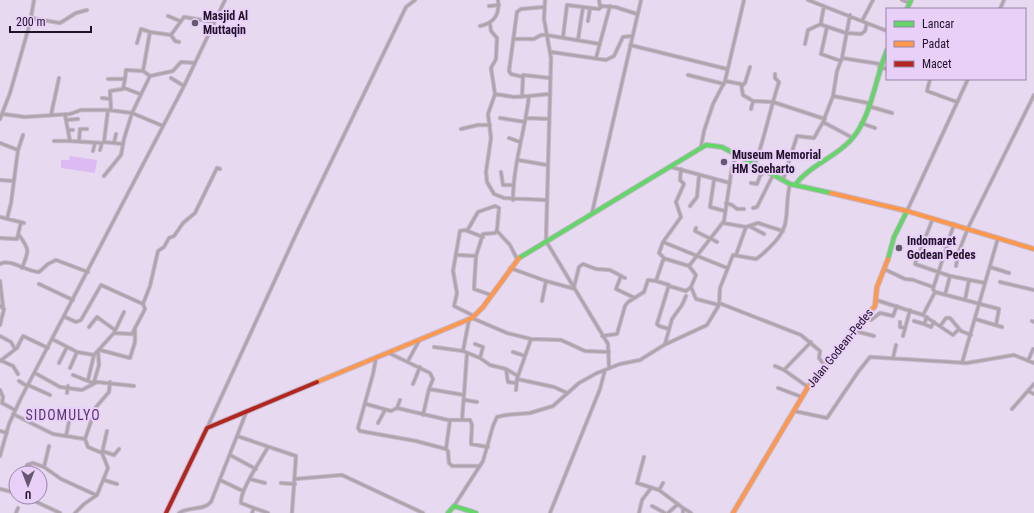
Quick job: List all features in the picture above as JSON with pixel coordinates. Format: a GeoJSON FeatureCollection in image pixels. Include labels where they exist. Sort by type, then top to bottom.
{"type":"FeatureCollection","features":[{"type":"Feature","properties":{"kind":"street"},"geometry":{"type":"LineString","coordinates":[[0,119],[3,114],[31,18],[34,0]]}},
{"type":"Feature","properties":{"kind":"street"},"geometry":{"type":"LineString","coordinates":[[0,456],[13,414],[52,338],[65,317],[184,86],[225,0]]}},
{"type":"Feature","properties":{"kind":"street"},"geometry":{"type":"LineString","coordinates":[[166,513],[207,428],[298,230],[406,7],[415,0]]}},
{"type":"Feature","properties":{"kind":"street"},"geometry":{"type":"LineString","coordinates":[[480,26],[490,24],[496,16],[499,5],[498,0]]}},
{"type":"Feature","properties":{"kind":"street"},"geometry":{"type":"LineString","coordinates":[[545,0],[544,19],[546,35],[551,52],[546,241],[608,344],[610,352],[607,369],[600,389],[550,513]]}},
{"type":"Feature","properties":{"kind":"street"},"geometry":{"type":"LineString","coordinates":[[599,0],[599,4],[602,6]]}},
{"type":"Feature","properties":{"kind":"street"},"geometry":{"type":"LineString","coordinates":[[592,213],[641,0]]}},
{"type":"Feature","properties":{"kind":"street"},"geometry":{"type":"LineString","coordinates":[[701,147],[704,131],[713,104],[724,83],[744,0]]}},
{"type":"Feature","properties":{"kind":"street"},"geometry":{"type":"LineString","coordinates":[[808,0],[850,15],[886,31]]}},
{"type":"Feature","properties":{"kind":"street"},"geometry":{"type":"LineString","coordinates":[[862,21],[873,0]]}},
{"type":"Feature","properties":{"kind":"street"},"geometry":{"type":"LineString","coordinates":[[902,0],[910,2]]}},
{"type":"Feature","properties":{"kind":"street"},"geometry":{"type":"LineString","coordinates":[[489,6],[499,5]]}},
{"type":"Feature","properties":{"kind":"street"},"geometry":{"type":"LineString","coordinates":[[563,37],[566,6],[600,9],[602,6],[610,6],[637,14]]}},
{"type":"Feature","properties":{"kind":"street"},"geometry":{"type":"LineString","coordinates":[[596,58],[610,6]]}},
{"type":"Feature","properties":{"kind":"street"},"geometry":{"type":"LineString","coordinates":[[821,24],[824,6]]}},
{"type":"Feature","properties":{"kind":"street"},"geometry":{"type":"LineString","coordinates":[[544,7],[518,10],[509,73],[550,78]]}},
{"type":"Feature","properties":{"kind":"street"},"geometry":{"type":"LineString","coordinates":[[578,40],[583,7]]}},
{"type":"Feature","properties":{"kind":"street"},"geometry":{"type":"LineString","coordinates":[[588,21],[590,8]]}},
{"type":"Feature","properties":{"kind":"street"},"geometry":{"type":"LineString","coordinates":[[31,18],[60,23],[76,12],[87,10]]}},
{"type":"Feature","properties":{"kind":"street"},"geometry":{"type":"LineString","coordinates":[[783,181],[797,136],[814,138],[825,119],[833,96],[842,59],[850,15]]}},
{"type":"Feature","properties":{"kind":"street"},"geometry":{"type":"LineString","coordinates":[[168,16],[180,21]]}},
{"type":"Feature","properties":{"kind":"street"},"geometry":{"type":"LineString","coordinates":[[171,35],[184,17],[214,22]]}},
{"type":"Feature","properties":{"kind":"street"},"geometry":{"type":"LineString","coordinates":[[821,24],[846,32],[862,34],[867,23]]}},
{"type":"Feature","properties":{"kind":"street"},"geometry":{"type":"LineString","coordinates":[[490,24],[491,31],[497,38],[496,59],[491,68],[496,94],[488,114],[491,138],[486,172],[487,182],[494,194],[513,200],[546,200]]}},
{"type":"Feature","properties":{"kind":"street"},"geometry":{"type":"LineString","coordinates":[[805,44],[808,30],[821,24]]}},
{"type":"Feature","properties":{"kind":"street"},"geometry":{"type":"LineString","coordinates":[[827,27],[821,54],[879,65],[886,68]]}},
{"type":"Feature","properties":{"kind":"street"},"geometry":{"type":"LineString","coordinates":[[137,43],[141,29],[171,35],[175,41],[179,42]]}},
{"type":"Feature","properties":{"kind":"street"},"geometry":{"type":"LineString","coordinates":[[143,71],[150,32]]}},
{"type":"Feature","properties":{"kind":"street"},"geometry":{"type":"LineString","coordinates":[[513,38],[534,39],[541,35],[546,35],[600,44]]}},
{"type":"Feature","properties":{"kind":"street"},"geometry":{"type":"LineString","coordinates":[[551,52],[606,60],[614,56],[624,38],[632,36]]}},
{"type":"Feature","properties":{"kind":"street"},"geometry":{"type":"LineString","coordinates":[[630,45],[727,69]]}},
{"type":"Feature","properties":{"kind":"street"},"geometry":{"type":"LineString","coordinates":[[795,185],[800,178],[853,138],[861,123],[879,65],[886,52]]}},
{"type":"Feature","properties":{"kind":"street"},"geometry":{"type":"LineString","coordinates":[[124,88],[126,70],[143,71],[150,76],[173,71],[181,62],[195,63]]}},
{"type":"Feature","properties":{"kind":"street"},"geometry":{"type":"LineString","coordinates":[[750,67],[746,83],[742,86],[742,94],[753,101],[772,102],[825,119]]}},
{"type":"Feature","properties":{"kind":"street"},"geometry":{"type":"LineString","coordinates":[[755,164],[769,123],[772,102],[779,82],[775,77],[775,74]]}},
{"type":"Feature","properties":{"kind":"street"},"geometry":{"type":"LineString","coordinates":[[521,75],[524,79],[522,97]]}},
{"type":"Feature","properties":{"kind":"street"},"geometry":{"type":"LineString","coordinates":[[688,75],[724,83],[741,84],[742,86]]}},
{"type":"Feature","properties":{"kind":"street"},"geometry":{"type":"LineString","coordinates":[[104,176],[122,155],[132,113],[140,94],[145,90],[150,76]]}},
{"type":"Feature","properties":{"kind":"street"},"geometry":{"type":"LineString","coordinates":[[51,115],[59,78]]}},
{"type":"Feature","properties":{"kind":"street"},"geometry":{"type":"LineString","coordinates":[[171,78],[184,86]]}},
{"type":"Feature","properties":{"kind":"street"},"geometry":{"type":"LineString","coordinates":[[108,79],[125,79]]}},
{"type":"Feature","properties":{"kind":"street"},"geometry":{"type":"LineString","coordinates":[[930,80],[927,91],[957,102]]}},
{"type":"Feature","properties":{"kind":"street"},"geometry":{"type":"LineString","coordinates":[[906,211],[968,80]]}},
{"type":"Feature","properties":{"kind":"street"},"geometry":{"type":"LineString","coordinates":[[100,150],[103,143],[110,110],[111,90],[124,88],[140,94]]}},
{"type":"Feature","properties":{"kind":"street"},"geometry":{"type":"LineString","coordinates":[[496,94],[522,97],[549,94]]}},
{"type":"Feature","properties":{"kind":"street"},"geometry":{"type":"LineString","coordinates":[[956,266],[959,251],[968,228],[1034,95]]}},
{"type":"Feature","properties":{"kind":"street"},"geometry":{"type":"LineString","coordinates":[[513,200],[513,185],[520,142],[526,122],[529,96]]}},
{"type":"Feature","properties":{"kind":"street"},"geometry":{"type":"LineString","coordinates":[[833,96],[867,104],[891,113]]}},
{"type":"Feature","properties":{"kind":"street"},"geometry":{"type":"LineString","coordinates":[[102,98],[110,99]]}},
{"type":"Feature","properties":{"kind":"street"},"geometry":{"type":"LineString","coordinates":[[751,109],[753,101]]}},
{"type":"Feature","properties":{"kind":"street"},"geometry":{"type":"LineString","coordinates":[[3,114],[25,117],[65,115],[81,110],[110,110],[132,113],[163,126]]}},
{"type":"Feature","properties":{"kind":"street"},"geometry":{"type":"LineString","coordinates":[[65,115],[70,141]]}},
{"type":"Feature","properties":{"kind":"street"},"geometry":{"type":"LineString","coordinates":[[500,118],[526,122]]}},
{"type":"Feature","properties":{"kind":"street"},"geometry":{"type":"LineString","coordinates":[[526,118],[549,119]]}},
{"type":"Feature","properties":{"kind":"street"},"geometry":{"type":"LineString","coordinates":[[66,120],[78,119]]}},
{"type":"Feature","properties":{"kind":"street"},"geometry":{"type":"LineString","coordinates":[[823,122],[853,138]]}},
{"type":"Feature","properties":{"kind":"street"},"geometry":{"type":"LineString","coordinates":[[861,123],[875,128]]}},
{"type":"Feature","properties":{"kind":"street"},"geometry":{"type":"LineString","coordinates":[[461,128],[478,125],[490,125]]}},
{"type":"Feature","properties":{"kind":"street"},"geometry":{"type":"LineString","coordinates":[[79,142],[80,129],[87,128]]}},
{"type":"Feature","properties":{"kind":"street"},"geometry":{"type":"LineString","coordinates":[[68,130],[73,130]]}},
{"type":"Feature","properties":{"kind":"street"},"geometry":{"type":"LineString","coordinates":[[114,143],[116,134]]}},
{"type":"Feature","properties":{"kind":"street"},"geometry":{"type":"LineString","coordinates":[[7,219],[11,203],[18,150],[23,135]]}},
{"type":"Feature","properties":{"kind":"street"},"geometry":{"type":"LineString","coordinates":[[509,138],[520,142]]}},
{"type":"Feature","properties":{"kind":"street"},"geometry":{"type":"LineString","coordinates":[[54,141],[124,144]]}},
{"type":"Feature","properties":{"kind":"street"},"geometry":{"type":"LineString","coordinates":[[0,143],[18,150]]}},
{"type":"Feature","properties":{"kind":"street"},"geometry":{"type":"LineString","coordinates":[[93,150],[95,143]]}},
{"type":"Feature","properties":{"kind":"street"},"geometry":{"type":"LineString","coordinates":[[207,428],[472,318],[517,259],[706,145],[715,145],[737,154],[790,184],[933,218],[1034,249]]}},
{"type":"Feature","properties":{"kind":"street"},"geometry":{"type":"LineString","coordinates":[[689,266],[709,238],[723,223],[732,167],[737,154]]}},
{"type":"Feature","properties":{"kind":"street"},"geometry":{"type":"LineString","coordinates":[[518,160],[547,165]]}},
{"type":"Feature","properties":{"kind":"street"},"geometry":{"type":"LineString","coordinates":[[751,182],[757,184],[771,164]]}},
{"type":"Feature","properties":{"kind":"street"},"geometry":{"type":"LineString","coordinates":[[669,166],[698,176],[730,184]]}},
{"type":"Feature","properties":{"kind":"street"},"geometry":{"type":"LineString","coordinates":[[99,350],[130,358],[134,343],[135,330],[144,310],[143,304],[158,251],[164,247],[169,238],[174,236],[183,223],[195,213],[211,177],[217,168],[220,169]]}},
{"type":"Feature","properties":{"kind":"street"},"geometry":{"type":"LineString","coordinates":[[602,336],[617,334],[625,306],[644,292],[648,280],[666,283],[669,286],[686,292],[691,287],[696,275],[689,266],[665,259],[660,253],[663,242],[681,217],[676,202],[684,184],[680,180],[681,169]]}},
{"type":"Feature","properties":{"kind":"street"},"geometry":{"type":"LineString","coordinates":[[500,172],[503,185],[513,185]]}},
{"type":"Feature","properties":{"kind":"street"},"geometry":{"type":"LineString","coordinates":[[753,208],[757,207],[774,175]]}},
{"type":"Feature","properties":{"kind":"street"},"geometry":{"type":"LineString","coordinates":[[690,206],[696,197],[698,176]]}},
{"type":"Feature","properties":{"kind":"street"},"geometry":{"type":"LineString","coordinates":[[0,180],[13,181]]}},
{"type":"Feature","properties":{"kind":"street"},"geometry":{"type":"LineString","coordinates":[[714,180],[710,207],[726,211]]}},
{"type":"Feature","properties":{"kind":"street"},"geometry":{"type":"LineString","coordinates":[[736,255],[751,260],[756,259],[780,238],[783,231],[790,184]]}},
{"type":"Feature","properties":{"kind":"street"},"geometry":{"type":"LineString","coordinates":[[726,203],[732,204],[737,209],[744,209]]}},
{"type":"Feature","properties":{"kind":"street"},"geometry":{"type":"LineString","coordinates":[[467,231],[478,212],[495,206],[500,209],[497,230],[510,246],[517,259]]}},
{"type":"Feature","properties":{"kind":"street","name":"Jalan Godean-Pedes"},"geometry":{"type":"LineString","coordinates":[[733,513],[808,386],[873,310],[876,290],[894,237],[906,211]]}},
{"type":"Feature","properties":{"kind":"street"},"geometry":{"type":"LineString","coordinates":[[0,217],[23,223],[16,240],[0,238]]}},
{"type":"Feature","properties":{"kind":"street"},"geometry":{"type":"LineString","coordinates":[[933,218],[914,263],[950,276],[985,283]]}},
{"type":"Feature","properties":{"kind":"street"},"geometry":{"type":"LineString","coordinates":[[723,223],[746,227],[750,227],[758,223],[783,231]]}},
{"type":"Feature","properties":{"kind":"street"},"geometry":{"type":"LineString","coordinates":[[923,315],[935,292],[933,287],[954,224]]}},
{"type":"Feature","properties":{"kind":"street"},"geometry":{"type":"LineString","coordinates":[[448,513],[481,466],[488,447],[493,426],[498,417],[530,413],[549,408],[557,404],[579,383],[607,369],[640,360],[664,345],[707,325],[719,304],[718,294],[727,268],[731,257],[736,255],[746,227]]}},
{"type":"Feature","properties":{"kind":"street"},"geometry":{"type":"LineString","coordinates":[[750,227],[764,234]]}},
{"type":"Feature","properties":{"kind":"street"},"geometry":{"type":"LineString","coordinates":[[696,228],[695,231],[717,242]]}},
{"type":"Feature","properties":{"kind":"street"},"geometry":{"type":"LineString","coordinates":[[483,237],[463,230],[460,232],[458,255],[454,271],[456,293],[454,305],[456,308],[472,318],[507,333],[531,340],[561,340],[585,351],[610,352]]}},
{"type":"Feature","properties":{"kind":"street"},"geometry":{"type":"LineString","coordinates":[[491,295],[474,289],[476,256],[485,232],[495,233],[497,230]]}},
{"type":"Feature","properties":{"kind":"street"},"geometry":{"type":"LineString","coordinates":[[19,235],[26,243],[28,251],[22,268]]}},
{"type":"Feature","properties":{"kind":"street"},"geometry":{"type":"LineString","coordinates":[[962,362],[980,304],[998,237]]}},
{"type":"Feature","properties":{"kind":"street"},"geometry":{"type":"LineString","coordinates":[[924,240],[947,246]]}},
{"type":"Feature","properties":{"kind":"street"},"geometry":{"type":"LineString","coordinates":[[663,242],[727,268]]}},
{"type":"Feature","properties":{"kind":"street"},"geometry":{"type":"LineString","coordinates":[[458,255],[476,256]]}},
{"type":"Feature","properties":{"kind":"street"},"geometry":{"type":"LineString","coordinates":[[656,281],[665,259]]}},
{"type":"Feature","properties":{"kind":"street"},"geometry":{"type":"LineString","coordinates":[[0,264],[6,262],[33,272],[39,272],[52,261],[60,260],[88,272]]}},
{"type":"Feature","properties":{"kind":"street"},"geometry":{"type":"LineString","coordinates":[[574,288],[581,264],[596,269],[610,270],[626,278]]}},
{"type":"Feature","properties":{"kind":"street"},"geometry":{"type":"LineString","coordinates":[[510,267],[546,281],[574,288]]}},
{"type":"Feature","properties":{"kind":"street"},"geometry":{"type":"LineString","coordinates":[[990,267],[1009,273]]}},
{"type":"Feature","properties":{"kind":"street"},"geometry":{"type":"LineString","coordinates":[[884,269],[905,279],[933,287]]}},
{"type":"Feature","properties":{"kind":"street"},"geometry":{"type":"LineString","coordinates":[[621,276],[616,289],[635,298]]}},
{"type":"Feature","properties":{"kind":"street"},"geometry":{"type":"LineString","coordinates":[[945,295],[950,276]]}},
{"type":"Feature","properties":{"kind":"street"},"geometry":{"type":"LineString","coordinates":[[965,300],[969,280]]}},
{"type":"Feature","properties":{"kind":"street"},"geometry":{"type":"LineString","coordinates":[[0,281],[1,307],[4,312],[0,325]]}},
{"type":"Feature","properties":{"kind":"street"},"geometry":{"type":"LineString","coordinates":[[542,302],[546,281]]}},
{"type":"Feature","properties":{"kind":"street"},"geometry":{"type":"LineString","coordinates":[[1000,282],[1034,290]]}},
{"type":"Feature","properties":{"kind":"street"},"geometry":{"type":"LineString","coordinates":[[39,284],[73,300]]}},
{"type":"Feature","properties":{"kind":"street"},"geometry":{"type":"LineString","coordinates":[[65,317],[76,322],[81,320],[101,285],[143,304]]}},
{"type":"Feature","properties":{"kind":"street"},"geometry":{"type":"LineString","coordinates":[[669,286],[658,324],[659,326],[669,329]]}},
{"type":"Feature","properties":{"kind":"street"},"geometry":{"type":"LineString","coordinates":[[691,287],[696,299],[719,304],[801,335],[820,351],[819,358],[826,366]]}},
{"type":"Feature","properties":{"kind":"street"},"geometry":{"type":"LineString","coordinates":[[935,292],[1000,310],[996,325]]}},
{"type":"Feature","properties":{"kind":"street"},"geometry":{"type":"LineString","coordinates":[[664,345],[675,313],[682,305],[686,296]]}},
{"type":"Feature","properties":{"kind":"street"},"geometry":{"type":"LineString","coordinates":[[875,300],[923,315],[941,325],[953,335]]}},
{"type":"Feature","properties":{"kind":"street"},"geometry":{"type":"LineString","coordinates":[[866,319],[871,320],[880,313],[893,316],[897,306]]}},
{"type":"Feature","properties":{"kind":"street"},"geometry":{"type":"LineString","coordinates":[[903,336],[910,310]]}},
{"type":"Feature","properties":{"kind":"street"},"geometry":{"type":"LineString","coordinates":[[88,380],[94,355],[115,332],[124,312]]}},
{"type":"Feature","properties":{"kind":"street"},"geometry":{"type":"LineString","coordinates":[[89,327],[98,316],[115,332],[131,334],[135,330]]}},
{"type":"Feature","properties":{"kind":"street"},"geometry":{"type":"LineString","coordinates":[[924,324],[927,317]]}},
{"type":"Feature","properties":{"kind":"street"},"geometry":{"type":"LineString","coordinates":[[462,420],[465,352],[472,318]]}},
{"type":"Feature","properties":{"kind":"street"},"geometry":{"type":"LineString","coordinates":[[941,325],[946,318],[950,318],[959,329],[971,335]]}},
{"type":"Feature","properties":{"kind":"street"},"geometry":{"type":"LineString","coordinates":[[975,319],[1002,326]]}},
{"type":"Feature","properties":{"kind":"street"},"geometry":{"type":"LineString","coordinates":[[914,321],[931,327],[934,322]]}},
{"type":"Feature","properties":{"kind":"street"},"geometry":{"type":"LineString","coordinates":[[900,322],[900,327],[905,328]]}},
{"type":"Feature","properties":{"kind":"street"},"geometry":{"type":"LineString","coordinates":[[950,337],[959,329]]}},
{"type":"Feature","properties":{"kind":"street"},"geometry":{"type":"LineString","coordinates":[[855,330],[874,336]]}},
{"type":"Feature","properties":{"kind":"street"},"geometry":{"type":"LineString","coordinates":[[0,336],[11,342],[15,349]]}},
{"type":"Feature","properties":{"kind":"street"},"geometry":{"type":"LineString","coordinates":[[18,374],[13,366],[1,361],[15,349],[22,337],[24,336],[48,348]]}},
{"type":"Feature","properties":{"kind":"street"},"geometry":{"type":"LineString","coordinates":[[52,338],[77,352],[94,355]]}},
{"type":"Feature","properties":{"kind":"street"},"geometry":{"type":"LineString","coordinates":[[408,361],[420,340]]}},
{"type":"Feature","properties":{"kind":"street"},"geometry":{"type":"LineString","coordinates":[[516,390],[516,383],[531,340]]}},
{"type":"Feature","properties":{"kind":"street"},"geometry":{"type":"LineString","coordinates":[[784,370],[810,342]]}},
{"type":"Feature","properties":{"kind":"street"},"geometry":{"type":"LineString","coordinates":[[475,344],[484,347],[480,358]]}},
{"type":"Feature","properties":{"kind":"street"},"geometry":{"type":"LineString","coordinates":[[893,358],[896,345]]}},
{"type":"Feature","properties":{"kind":"street"},"geometry":{"type":"LineString","coordinates":[[59,363],[67,347]]}},
{"type":"Feature","properties":{"kind":"street"},"geometry":{"type":"LineString","coordinates":[[434,347],[465,352],[480,358],[490,366],[506,369],[518,377],[554,387],[567,393]]}},
{"type":"Feature","properties":{"kind":"street"},"geometry":{"type":"LineString","coordinates":[[94,383],[99,368],[99,350]]}},
{"type":"Feature","properties":{"kind":"street"},"geometry":{"type":"LineString","coordinates":[[1028,361],[1033,350]]}},
{"type":"Feature","properties":{"kind":"street"},"geometry":{"type":"LineString","coordinates":[[70,368],[77,352]]}},
{"type":"Feature","properties":{"kind":"street"},"geometry":{"type":"LineString","coordinates":[[389,352],[420,367],[432,375],[433,379],[423,415]]}},
{"type":"Feature","properties":{"kind":"street"},"geometry":{"type":"LineString","coordinates":[[513,352],[525,356]]}},
{"type":"Feature","properties":{"kind":"street"},"geometry":{"type":"LineString","coordinates":[[794,411],[827,418],[868,358],[962,362],[1014,355],[1034,363]]}},
{"type":"Feature","properties":{"kind":"street"},"geometry":{"type":"LineString","coordinates":[[376,358],[366,404],[358,428],[361,432],[416,441],[446,449]]}},
{"type":"Feature","properties":{"kind":"street"},"geometry":{"type":"LineString","coordinates":[[775,366],[784,370],[808,386]]}},
{"type":"Feature","properties":{"kind":"street"},"geometry":{"type":"LineString","coordinates":[[413,384],[420,367]]}},
{"type":"Feature","properties":{"kind":"street"},"geometry":{"type":"LineString","coordinates":[[506,369],[508,382],[516,383]]}},
{"type":"Feature","properties":{"kind":"street"},"geometry":{"type":"LineString","coordinates":[[35,373],[60,386],[68,386],[83,390],[94,383],[110,382],[134,386]]}},
{"type":"Feature","properties":{"kind":"street"},"geometry":{"type":"LineString","coordinates":[[73,375],[94,383]]}},
{"type":"Feature","properties":{"kind":"street"},"geometry":{"type":"LineString","coordinates":[[19,381],[50,395]]}},
{"type":"Feature","properties":{"kind":"street"},"geometry":{"type":"LineString","coordinates":[[110,382],[109,392],[96,407],[85,439],[88,447],[102,452],[114,455],[119,449]]}},
{"type":"Feature","properties":{"kind":"street"},"geometry":{"type":"LineString","coordinates":[[1012,409],[1034,384]]}},
{"type":"Feature","properties":{"kind":"street"},"geometry":{"type":"LineString","coordinates":[[67,393],[68,386]]}},
{"type":"Feature","properties":{"kind":"street"},"geometry":{"type":"LineString","coordinates":[[778,388],[802,397]]}},
{"type":"Feature","properties":{"kind":"street"},"geometry":{"type":"LineString","coordinates":[[429,389],[464,395]]}},
{"type":"Feature","properties":{"kind":"street"},"geometry":{"type":"LineString","coordinates":[[0,390],[3,397],[2,403],[15,410]]}},
{"type":"Feature","properties":{"kind":"street"},"geometry":{"type":"LineString","coordinates":[[1028,391],[1034,394]]}},
{"type":"Feature","properties":{"kind":"street"},"geometry":{"type":"LineString","coordinates":[[366,404],[393,411],[397,408],[400,400]]}},
{"type":"Feature","properties":{"kind":"street"},"geometry":{"type":"LineString","coordinates":[[464,400],[478,402]]}},
{"type":"Feature","properties":{"kind":"street"},"geometry":{"type":"LineString","coordinates":[[397,408],[450,420],[470,420],[471,444],[488,447]]}},
{"type":"Feature","properties":{"kind":"street"},"geometry":{"type":"LineString","coordinates":[[378,423],[385,410]]}},
{"type":"Feature","properties":{"kind":"street"},"geometry":{"type":"LineString","coordinates":[[179,513],[208,505],[220,480],[246,412]]}},
{"type":"Feature","properties":{"kind":"street"},"geometry":{"type":"LineString","coordinates":[[13,414],[47,432],[85,439]]}},
{"type":"Feature","properties":{"kind":"street"},"geometry":{"type":"LineString","coordinates":[[66,436],[70,418]]}},
{"type":"Feature","properties":{"kind":"street"},"geometry":{"type":"LineString","coordinates":[[450,420],[446,449],[448,451],[449,461],[452,466],[481,466]]}},
{"type":"Feature","properties":{"kind":"street"},"geometry":{"type":"LineString","coordinates":[[0,431],[7,433]]}},
{"type":"Feature","properties":{"kind":"street"},"geometry":{"type":"LineString","coordinates":[[75,513],[84,504],[97,495],[104,480],[108,468],[102,452],[107,431]]}},
{"type":"Feature","properties":{"kind":"street"},"geometry":{"type":"LineString","coordinates":[[237,436],[296,456],[292,513]]}},
{"type":"Feature","properties":{"kind":"street"},"geometry":{"type":"LineString","coordinates":[[44,465],[49,446]]}},
{"type":"Feature","properties":{"kind":"street"},"geometry":{"type":"LineString","coordinates":[[268,447],[244,491],[241,503],[268,513]]}},
{"type":"Feature","properties":{"kind":"street"},"geometry":{"type":"LineString","coordinates":[[230,455],[256,469]]}},
{"type":"Feature","properties":{"kind":"street"},"geometry":{"type":"LineString","coordinates":[[644,457],[637,483],[660,490],[691,513]]}},
{"type":"Feature","properties":{"kind":"street"},"geometry":{"type":"LineString","coordinates":[[27,465],[30,463],[37,465]]}},
{"type":"Feature","properties":{"kind":"street"},"geometry":{"type":"LineString","coordinates":[[48,470],[61,479],[97,495]]}},
{"type":"Feature","properties":{"kind":"street"},"geometry":{"type":"LineString","coordinates":[[295,479],[342,475],[423,513]]}},
{"type":"Feature","properties":{"kind":"street"},"geometry":{"type":"LineString","coordinates":[[250,479],[265,483]]}},
{"type":"Feature","properties":{"kind":"street"},"geometry":{"type":"LineString","coordinates":[[104,480],[117,484]]}},
{"type":"Feature","properties":{"kind":"street"},"geometry":{"type":"LineString","coordinates":[[220,480],[244,491]]}},
{"type":"Feature","properties":{"kind":"street"},"geometry":{"type":"LineString","coordinates":[[281,483],[294,484]]}},
{"type":"Feature","properties":{"kind":"street"},"geometry":{"type":"LineString","coordinates":[[660,490],[663,483]]}},
{"type":"Feature","properties":{"kind":"street"},"geometry":{"type":"LineString","coordinates":[[639,513],[642,500],[651,488]]}},
{"type":"Feature","properties":{"kind":"street"},"geometry":{"type":"LineString","coordinates":[[652,506],[666,513],[678,504]]}},
{"type":"Feature","properties":{"kind":"street"},"geometry":{"type":"LineString","coordinates":[[40,505],[53,512],[60,513]]}},
{"type":"Feature","properties":{"kind":"street"},"geometry":{"type":"LineString","coordinates":[[454,506],[476,513]]}},
{"type":"Feature","properties":{"kind":"street"},"geometry":{"type":"LineString","coordinates":[[16,513],[18,508]]}},
{"type":"Feature","properties":{"kind":"street"},"geometry":{"type":"LineString","coordinates":[[252,513],[254,508]]}},
{"type":"Feature","properties":{"kind":"street"},"geometry":{"type":"LineString","coordinates":[[683,508],[683,513]]}},
{"type":"Feature","properties":{"kind":"shaded area"},"geometry":{"type":"Polygon","coordinates":[[[70,156],[97,160],[95,173],[61,168],[61,160],[69,160],[70,156]]]}},
{"type":"Feature","properties":{"kind":"traffic: fast"},"geometry":{"type":"LineString","coordinates":[[907,8],[911,0]]}},
{"type":"Feature","properties":{"kind":"traffic: fast"},"geometry":{"type":"LineString","coordinates":[[795,185],[807,172],[844,147],[857,132],[868,109],[886,53]]}},
{"type":"Feature","properties":{"kind":"traffic: fast"},"geometry":{"type":"LineString","coordinates":[[519,258],[706,145],[722,147],[790,184],[831,193]]}},
{"type":"Feature","properties":{"kind":"traffic: fast"},"geometry":{"type":"LineString","coordinates":[[888,259],[894,237],[907,211]]}},
{"type":"Feature","properties":{"kind":"traffic: fast"},"geometry":{"type":"LineString","coordinates":[[448,513],[454,506],[476,513]]}},
{"type":"Feature","properties":{"kind":"traffic: slow"},"geometry":{"type":"LineString","coordinates":[[831,193],[907,211],[1034,249]]}},
{"type":"Feature","properties":{"kind":"traffic: slow"},"geometry":{"type":"LineString","coordinates":[[317,382],[472,318],[483,307],[519,258]]}},
{"type":"Feature","properties":{"kind":"traffic: slow"},"geometry":{"type":"LineString","coordinates":[[733,513],[808,387],[875,306],[877,287],[888,259]]}},
{"type":"Feature","properties":{"kind":"traffic: jam"},"geometry":{"type":"LineString","coordinates":[[166,513],[207,428],[317,382]]}},
{"type":"Feature","properties":{"kind":"place","name":"Masjid Al Muttaqin"},"geometry":{"type":"Point","coordinates":[195,23]}},
{"type":"Feature","properties":{"kind":"place","name":"Museum Memorial HM Soeharto"},"geometry":{"type":"Point","coordinates":[724,162]}},
{"type":"Feature","properties":{"kind":"place","name":"Indomaret Godean Pedes"},"geometry":{"type":"Point","coordinates":[899,248]}},
{"type":"Feature","properties":{"kind":"district","name":"SIDOMULYO"},"geometry":{"type":"Point","coordinates":[63,415]}}]}
